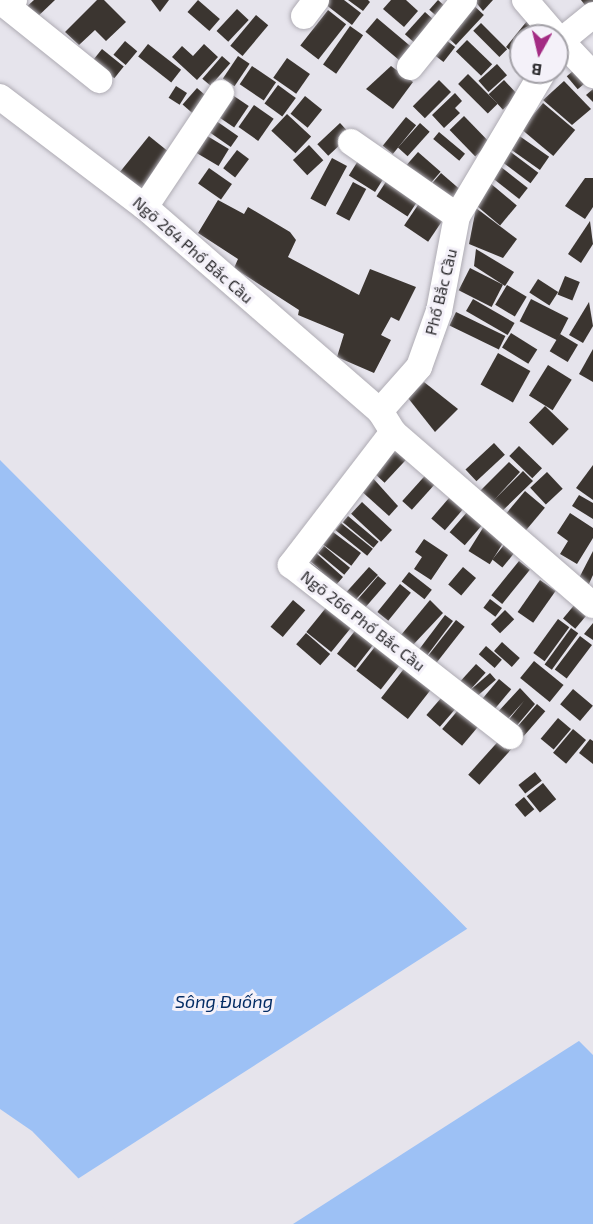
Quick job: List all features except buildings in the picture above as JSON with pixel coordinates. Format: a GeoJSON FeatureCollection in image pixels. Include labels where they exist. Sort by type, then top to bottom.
{"type":"FeatureCollection","features":[{"type":"Feature","properties":{"kind":"street"},"geometry":{"type":"LineString","coordinates":[[410,67],[464,0]]}},
{"type":"Feature","properties":{"kind":"street"},"geometry":{"type":"LineString","coordinates":[[525,0],[544,24]]}},
{"type":"Feature","properties":{"kind":"street"},"geometry":{"type":"LineString","coordinates":[[6,6],[99,80]]}},
{"type":"Feature","properties":{"kind":"street"},"geometry":{"type":"LineString","coordinates":[[569,33],[593,15]]}},
{"type":"Feature","properties":{"kind":"street"},"geometry":{"type":"LineString","coordinates":[[569,52],[593,75]]}},
{"type":"Feature","properties":{"kind":"street","name":"Phố Bắc Cầu"},"geometry":{"type":"LineString","coordinates":[[386,422],[419,367],[439,311],[457,216],[536,84]]}},
{"type":"Feature","properties":{"kind":"street"},"geometry":{"type":"LineString","coordinates":[[145,207],[221,93]]}},
{"type":"Feature","properties":{"kind":"street","name":"Ngõ 264 Phố Bắc Cầu"},"geometry":{"type":"LineString","coordinates":[[0,97],[145,207],[386,422]]}},
{"type":"Feature","properties":{"kind":"street"},"geometry":{"type":"LineString","coordinates":[[351,142],[457,216]]}},
{"type":"Feature","properties":{"kind":"street"},"geometry":{"type":"LineString","coordinates":[[386,422],[593,605]]}},
{"type":"Feature","properties":{"kind":"street","name":"Ngõ 266 Phố Bắc Cầu"},"geometry":{"type":"LineString","coordinates":[[386,422],[291,565],[510,735]]}},
{"type":"Feature","properties":{"kind":"water","name":"Sông Đuống"},"geometry":{"type":"Polygon","coordinates":[[[0,460],[593,1055],[593,1224],[123,1224],[32,1131],[0,1109],[0,460]]]}},
{"type":"Feature","properties":{"kind":"pier"},"geometry":{"type":"Polygon","coordinates":[[[470,927],[582,1039],[293,1224],[119,1224],[76,1180],[470,927]]]}}]}
